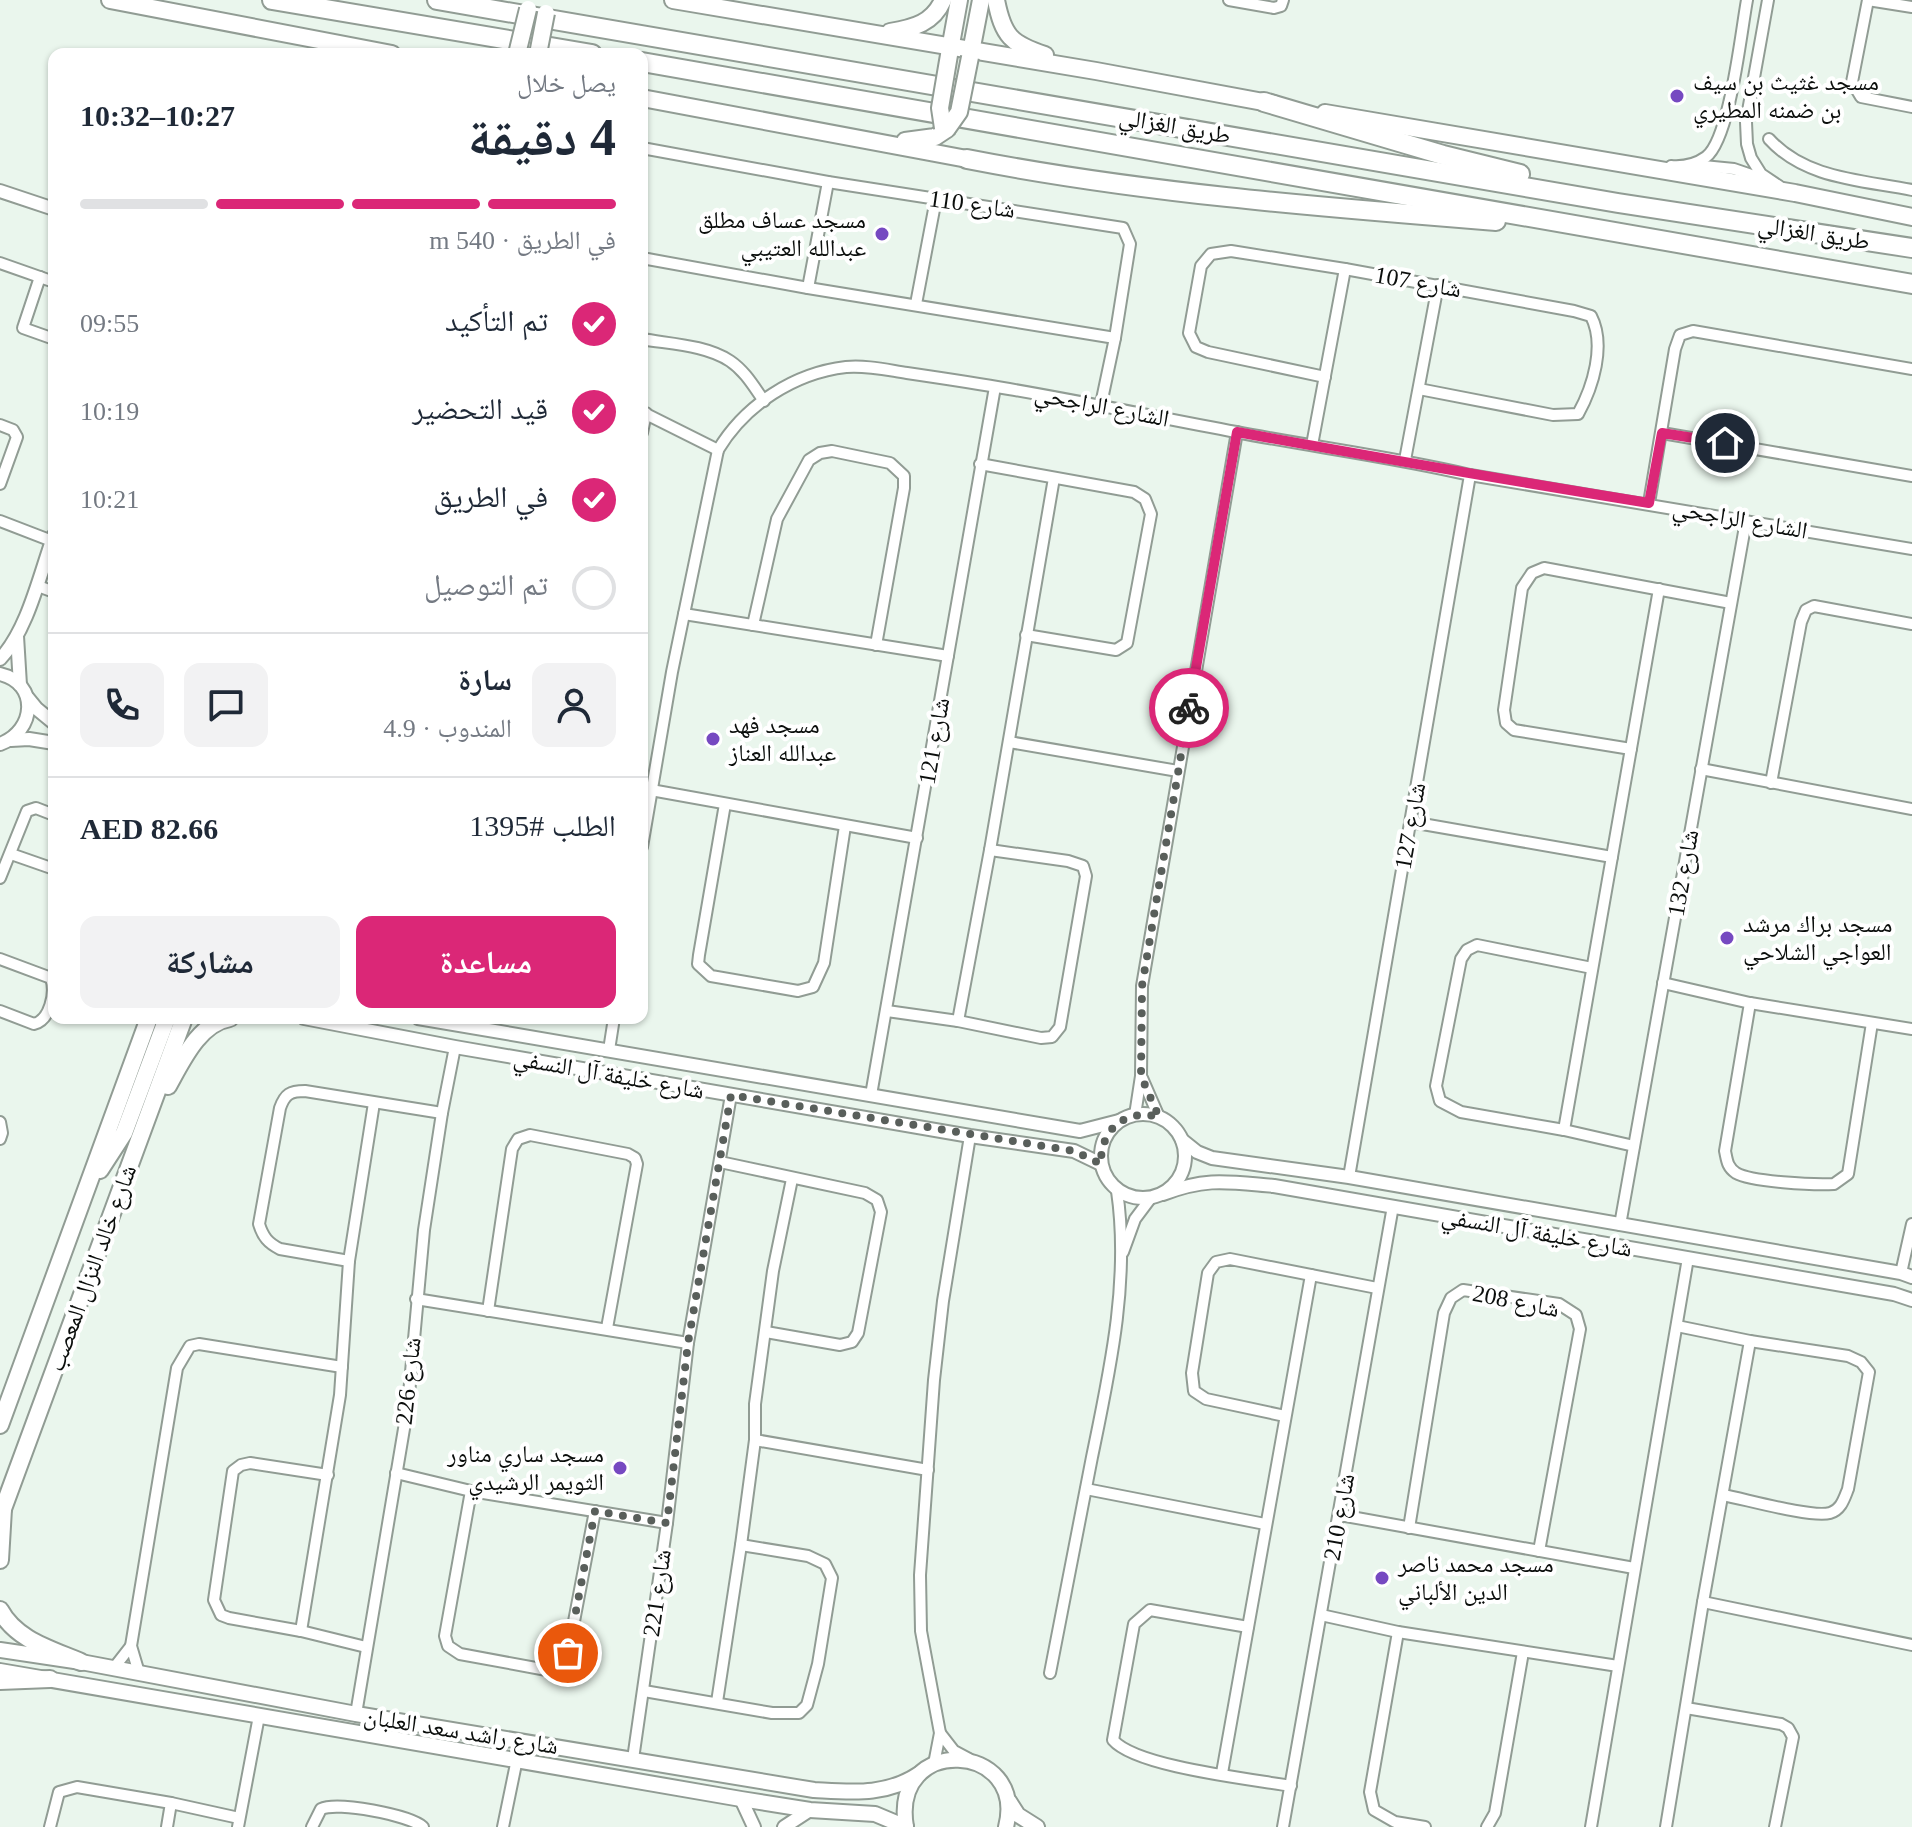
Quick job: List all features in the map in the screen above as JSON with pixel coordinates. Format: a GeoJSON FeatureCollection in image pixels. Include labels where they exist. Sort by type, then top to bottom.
{"type":"FeatureCollection","features":[{"type":"Feature","properties":{"kind":"highway"},"geometry":{"type":"LineString","coordinates":[[272,0],[556,48]]}},
{"type":"Feature","properties":{"kind":"highway","name":"طريق الغزالي"},"geometry":{"type":"LineString","coordinates":[[437,0],[1618,203],[1912,248]]}},
{"type":"Feature","properties":{"kind":"highway","name":"طريق الغزالي"},"geometry":{"type":"LineString","coordinates":[[648,63],[1912,284]]}},
{"type":"Feature","properties":{"kind":"highway"},"geometry":{"type":"LineString","coordinates":[[1264,102],[1458,159],[1586,189],[1618,203]]}},
{"type":"Feature","properties":{"kind":"highway"},"geometry":{"type":"LineString","coordinates":[[967,159],[1145,187],[1422,215],[1607,229]]}},
{"type":"Feature","properties":{"kind":"main road"},"geometry":{"type":"LineString","coordinates":[[110,0],[356,48]]}},
{"type":"Feature","properties":{"kind":"main road"},"geometry":{"type":"LineString","coordinates":[[673,0],[950,51],[1096,71],[1795,193],[1912,217]]}},
{"type":"Feature","properties":{"kind":"main road"},"geometry":{"type":"LineString","coordinates":[[875,35],[911,29],[929,20],[943,0]]}},
{"type":"Feature","properties":{"kind":"main road"},"geometry":{"type":"LineString","coordinates":[[959,0],[940,108],[945,129],[967,159]]}},
{"type":"Feature","properties":{"kind":"main road"},"geometry":{"type":"LineString","coordinates":[[880,142],[935,137],[959,112],[981,0]]}},
{"type":"Feature","properties":{"kind":"main road"},"geometry":{"type":"LineString","coordinates":[[996,0],[1002,25],[1009,38],[1024,48],[1096,71]]}},
{"type":"Feature","properties":{"kind":"main road"},"geometry":{"type":"LineString","coordinates":[[519,48],[530,4]]}},
{"type":"Feature","properties":{"kind":"main road"},"geometry":{"type":"LineString","coordinates":[[539,48],[546,7]]}},
{"type":"Feature","properties":{"kind":"main road"},"geometry":{"type":"LineString","coordinates":[[309,40],[336,48]]}},
{"type":"Feature","properties":{"kind":"main road"},"geometry":{"type":"LineString","coordinates":[[648,99],[967,159]]}},
{"type":"Feature","properties":{"kind":"main road","name":"شارع خالد النزال المعصب"},"geometry":{"type":"LineString","coordinates":[[0,1425],[147,1024]]}},
{"type":"Feature","properties":{"kind":"main road"},"geometry":{"type":"LineString","coordinates":[[88,1186],[124,1133],[165,1024]]}},
{"type":"Feature","properties":{"kind":"main road","name":"شارع خالد النزال المعصب"},"geometry":{"type":"LineString","coordinates":[[0,1560],[2,1513],[182,1024]]}},
{"type":"Feature","properties":{"kind":"main road"},"geometry":{"type":"LineString","coordinates":[[148,1118],[192,1047],[206,1029],[217,1024]]}},
{"type":"Feature","properties":{"kind":"main road"},"geometry":{"type":"LineString","coordinates":[[0,1610],[9,1625],[21,1635],[81,1662]]}},
{"type":"Feature","properties":{"kind":"main road","name":"شارع راشد سعد العلبان"},"geometry":{"type":"LineString","coordinates":[[0,1650],[81,1662],[356,1714],[814,1790],[860,1793],[886,1790],[903,1785],[934,1764]]}},
{"type":"Feature","properties":{"kind":"main road","name":"شارع راشد سعد العلبان"},"geometry":{"type":"LineString","coordinates":[[0,1671],[741,1799],[810,1810],[875,1814],[906,1827]]}},
{"type":"Feature","properties":{"kind":"main road"},"geometry":{"type":"LineString","coordinates":[[0,1681],[50,1679]]}},
{"type":"Feature","properties":{"kind":"main road"},"geometry":{"type":"LineString","coordinates":[[934,1764],[947,1759],[974,1761],[995,1776],[1018,1815],[1037,1827]]}},
{"type":"Feature","properties":{"kind":"main road"},"geometry":{"type":"LineString","coordinates":[[906,1827],[906,1798],[919,1774]]}},
{"type":"Feature","properties":{"kind":"main road"},"geometry":{"type":"LineString","coordinates":[[1006,1827],[1009,1816],[1007,1798]]}},
{"type":"Feature","properties":{"kind":"street"},"geometry":{"type":"LineString","coordinates":[[1229,0],[1274,8],[1281,6],[1283,0]]}},
{"type":"Feature","properties":{"kind":"street"},"geometry":{"type":"LineString","coordinates":[[1693,165],[1709,155],[1721,132],[1747,0]]}},
{"type":"Feature","properties":{"kind":"street"},"geometry":{"type":"LineString","coordinates":[[1768,0],[1746,122],[1747,144],[1756,167],[1772,182]]}},
{"type":"Feature","properties":{"kind":"street"},"geometry":{"type":"LineString","coordinates":[[1912,7],[1868,0],[1852,82],[1861,97],[1912,107]]}},
{"type":"Feature","properties":{"kind":"street"},"geometry":{"type":"LineString","coordinates":[[1769,139],[1786,156],[1807,168],[1912,190]]}},
{"type":"Feature","properties":{"kind":"street","name":"شارع 110"},"geometry":{"type":"LineString","coordinates":[[648,149],[828,182],[1123,228],[1130,244],[1101,404]]}},
{"type":"Feature","properties":{"kind":"street"},"geometry":{"type":"LineString","coordinates":[[1642,167],[1693,165],[1734,169],[1795,193]]}},
{"type":"Feature","properties":{"kind":"street"},"geometry":{"type":"LineString","coordinates":[[808,288],[828,182]]}},
{"type":"Feature","properties":{"kind":"street"},"geometry":{"type":"LineString","coordinates":[[0,191],[48,207]]}},
{"type":"Feature","properties":{"kind":"street"},"geometry":{"type":"LineString","coordinates":[[916,304],[936,199]]}},
{"type":"Feature","properties":{"kind":"street","name":"شارع 107"},"geometry":{"type":"LineString","coordinates":[[1325,377],[1196,347],[1189,333],[1201,266],[1211,254],[1231,251],[1438,285],[1591,316],[1596,327],[1598,347],[1588,396],[1578,414],[1553,415],[1419,389]]}},
{"type":"Feature","properties":{"kind":"street"},"geometry":{"type":"LineString","coordinates":[[648,259],[1115,338]]}},
{"type":"Feature","properties":{"kind":"street"},"geometry":{"type":"LineString","coordinates":[[0,263],[48,280]]}},
{"type":"Feature","properties":{"kind":"street"},"geometry":{"type":"LineString","coordinates":[[1312,445],[1345,269]]}},
{"type":"Feature","properties":{"kind":"street"},"geometry":{"type":"LineString","coordinates":[[40,277],[23,328],[48,337]]}},
{"type":"Feature","properties":{"kind":"street"},"geometry":{"type":"LineString","coordinates":[[1405,460],[1438,285]]}},
{"type":"Feature","properties":{"kind":"street"},"geometry":{"type":"LineString","coordinates":[[1649,503],[1680,335],[1693,331],[1912,369]]}},
{"type":"Feature","properties":{"kind":"street"},"geometry":{"type":"LineString","coordinates":[[648,340],[723,357],[745,375],[764,401]]}},
{"type":"Feature","properties":{"kind":"street","name":"الشارع الراجحي"},"geometry":{"type":"LineString","coordinates":[[648,809],[718,450],[736,424],[789,383],[848,367],[866,367],[1101,404],[1237,432],[1405,460],[1470,475],[1912,549]]}},
{"type":"Feature","properties":{"kind":"street","name":"شارع 121"},"geometry":{"type":"LineString","coordinates":[[871,1095],[995,387]]}},
{"type":"Feature","properties":{"kind":"street"},"geometry":{"type":"LineString","coordinates":[[648,415],[718,450]]}},
{"type":"Feature","properties":{"kind":"street"},"geometry":{"type":"LineString","coordinates":[[0,425],[13,430],[17,437],[1,481]]}},
{"type":"Feature","properties":{"kind":"street"},"geometry":{"type":"LineString","coordinates":[[1135,1115],[1141,1076],[1142,986],[1237,432]]}},
{"type":"Feature","properties":{"kind":"street"},"geometry":{"type":"LineString","coordinates":[[1662,433],[1912,476]]}},
{"type":"Feature","properties":{"kind":"street"},"geometry":{"type":"LineString","coordinates":[[753,625],[777,519],[809,460],[820,453],[832,451],[890,463],[904,476],[876,645]]}},
{"type":"Feature","properties":{"kind":"street"},"geometry":{"type":"LineString","coordinates":[[980,464],[1134,492],[1145,499],[1151,514],[1127,643],[1116,650],[1026,635]]}},
{"type":"Feature","properties":{"kind":"street","name":"شارع 127"},"geometry":{"type":"LineString","coordinates":[[1349,1177],[1470,475]]}},
{"type":"Feature","properties":{"kind":"street"},"geometry":{"type":"LineString","coordinates":[[958,1021],[1054,478]]}},
{"type":"Feature","properties":{"kind":"street"},"geometry":{"type":"LineString","coordinates":[[0,521],[48,536]]}},
{"type":"Feature","properties":{"kind":"street","name":"شارع 132"},"geometry":{"type":"LineString","coordinates":[[1620,1225],[1746,521]]}},
{"type":"Feature","properties":{"kind":"street"},"geometry":{"type":"LineString","coordinates":[[0,659],[17,633],[48,554]]}},
{"type":"Feature","properties":{"kind":"street"},"geometry":{"type":"LineString","coordinates":[[1631,749],[1514,730],[1506,723],[1504,710],[1522,588],[1532,573],[1544,568],[1731,603]]}},
{"type":"Feature","properties":{"kind":"street"},"geometry":{"type":"LineString","coordinates":[[38,586],[48,590]]}},
{"type":"Feature","properties":{"kind":"street"},"geometry":{"type":"LineString","coordinates":[[1564,1130],[1659,589]]}},
{"type":"Feature","properties":{"kind":"street"},"geometry":{"type":"LineString","coordinates":[[1771,783],[1801,622],[1806,610],[1814,606],[1912,624]]}},
{"type":"Feature","properties":{"kind":"street"},"geometry":{"type":"LineString","coordinates":[[684,614],[948,656]]}},
{"type":"Feature","properties":{"kind":"street"},"geometry":{"type":"LineString","coordinates":[[6,742],[23,728],[28,712],[17,633]]}},
{"type":"Feature","properties":{"kind":"street"},"geometry":{"type":"LineString","coordinates":[[0,674],[23,690],[48,718]]}},
{"type":"Feature","properties":{"kind":"street"},"geometry":{"type":"LineString","coordinates":[[6,742],[29,739],[48,742]]}},
{"type":"Feature","properties":{"kind":"street"},"geometry":{"type":"LineString","coordinates":[[1009,742],[1178,771]]}},
{"type":"Feature","properties":{"kind":"street"},"geometry":{"type":"LineString","coordinates":[[1701,769],[1912,809]]}},
{"type":"Feature","properties":{"kind":"street"},"geometry":{"type":"LineString","coordinates":[[651,790],[917,838]]}},
{"type":"Feature","properties":{"kind":"street"},"geometry":{"type":"LineString","coordinates":[[725,804],[698,964],[711,976],[798,991],[813,987],[824,963],[845,826]]}},
{"type":"Feature","properties":{"kind":"street"},"geometry":{"type":"LineString","coordinates":[[0,878],[27,811],[36,808],[48,813]]}},
{"type":"Feature","properties":{"kind":"street"},"geometry":{"type":"LineString","coordinates":[[1411,822],[1612,857]]}},
{"type":"Feature","properties":{"kind":"street"},"geometry":{"type":"LineString","coordinates":[[887,1011],[958,1021],[1041,1038],[1052,1037],[1060,1027],[1086,876],[1083,866],[990,850]]}},
{"type":"Feature","properties":{"kind":"street"},"geometry":{"type":"LineString","coordinates":[[11,854],[48,867]]}},
{"type":"Feature","properties":{"kind":"street"},"geometry":{"type":"LineString","coordinates":[[1592,968],[1477,945],[1467,950],[1461,959],[1436,1086],[1440,1101],[1461,1112],[1634,1146]]}},
{"type":"Feature","properties":{"kind":"street"},"geometry":{"type":"LineString","coordinates":[[0,959],[48,977]]}},
{"type":"Feature","properties":{"kind":"street"},"geometry":{"type":"LineString","coordinates":[[1663,983],[1750,1003],[1912,1029]]}},
{"type":"Feature","properties":{"kind":"street"},"geometry":{"type":"LineString","coordinates":[[1750,1003],[1725,1151],[1727,1164],[1734,1172],[1757,1179],[1834,1184],[1848,1174],[1872,1023]]}},
{"type":"Feature","properties":{"kind":"street"},"geometry":{"type":"LineString","coordinates":[[0,1011],[34,1024],[40,1023],[48,1007]]}},
{"type":"Feature","properties":{"kind":"street","name":"شارع خليفة آل النسفي"},"geometry":{"type":"LineString","coordinates":[[335,1024],[731,1095],[1074,1151],[1101,1164]]}},
{"type":"Feature","properties":{"kind":"street","name":"شارع خليفة آل النسفي"},"geometry":{"type":"LineString","coordinates":[[454,1024],[1080,1131],[1119,1121]]}},
{"type":"Feature","properties":{"kind":"street"},"geometry":{"type":"LineString","coordinates":[[609,1050],[613,1024]]}},
{"type":"Feature","properties":{"kind":"street","name":"شارع 226"},"geometry":{"type":"LineString","coordinates":[[356,1714],[408,1405],[416,1299],[442,1113],[455,1047]]}},
{"type":"Feature","properties":{"kind":"street"},"geometry":{"type":"LineString","coordinates":[[1121,1258],[1135,1219],[1157,1196],[1175,1184],[1183,1171],[1185,1156],[1182,1140],[1173,1127],[1159,1117],[1141,1076]]}},
{"type":"Feature","properties":{"kind":"street"},"geometry":{"type":"LineString","coordinates":[[349,1261],[280,1249],[263,1236],[259,1224],[284,1097],[293,1091],[305,1091],[442,1113]]}},
{"type":"Feature","properties":{"kind":"street","name":"شارع 221"},"geometry":{"type":"LineString","coordinates":[[633,1759],[667,1523],[688,1343],[731,1095]]}},
{"type":"Feature","properties":{"kind":"street"},"geometry":{"type":"LineString","coordinates":[[301,1631],[328,1475],[342,1367],[349,1261],[374,1103]]}},
{"type":"Feature","properties":{"kind":"street"},"geometry":{"type":"LineString","coordinates":[[1157,1196],[1133,1198],[1117,1191],[1106,1179],[1101,1164],[1104,1140],[1119,1121],[1135,1115],[1159,1117]]}},
{"type":"Feature","properties":{"kind":"street"},"geometry":{"type":"LineString","coordinates":[[0,1122],[0,1139]]}},
{"type":"Feature","properties":{"kind":"street"},"geometry":{"type":"LineString","coordinates":[[488,1311],[512,1149],[518,1139],[530,1135],[628,1154],[635,1158],[637,1164],[607,1328]]}},
{"type":"Feature","properties":{"kind":"street"},"geometry":{"type":"LineString","coordinates":[[934,1764],[940,1733],[921,1631],[920,1575],[943,1301],[970,1136]]}},
{"type":"Feature","properties":{"kind":"street","name":"شارع خليفة آل النسفي"},"geometry":{"type":"LineString","coordinates":[[1182,1140],[1197,1152],[1212,1158],[1349,1177],[1906,1275]]}},
{"type":"Feature","properties":{"kind":"street"},"geometry":{"type":"LineString","coordinates":[[720,1162],[865,1193],[877,1200],[881,1212],[858,1333],[852,1342],[840,1345],[766,1332]]}},
{"type":"Feature","properties":{"kind":"street"},"geometry":{"type":"LineString","coordinates":[[717,1702],[755,1440],[755,1404],[773,1271],[792,1179]]}},
{"type":"Feature","properties":{"kind":"street","name":"شارع خليفة آل النسفي"},"geometry":{"type":"LineString","coordinates":[[1157,1196],[1209,1181],[1274,1186],[1827,1282],[1912,1300]]}},
{"type":"Feature","properties":{"kind":"street"},"geometry":{"type":"LineString","coordinates":[[1050,1673],[1117,1319],[1121,1258],[1117,1191]]}},
{"type":"Feature","properties":{"kind":"street"},"geometry":{"type":"LineString","coordinates":[[1500,1225],[1500,1210],[1504,1204]]}},
{"type":"Feature","properties":{"kind":"street","name":"شارع 210"},"geometry":{"type":"LineString","coordinates":[[1283,1827],[1393,1206]]}},
{"type":"Feature","properties":{"kind":"street"},"geometry":{"type":"LineString","coordinates":[[1906,1275],[1912,1224]]}},
{"type":"Feature","properties":{"kind":"street"},"geometry":{"type":"LineString","coordinates":[[1591,1827],[1688,1258]]}},
{"type":"Feature","properties":{"kind":"street"},"geometry":{"type":"LineString","coordinates":[[1285,1416],[1206,1399],[1194,1391],[1192,1373],[1208,1273],[1216,1262],[1230,1259],[1377,1288]]}},
{"type":"Feature","properties":{"kind":"street"},"geometry":{"type":"LineString","coordinates":[[1827,1282],[1836,1276],[1837,1270],[1831,1261]]}},
{"type":"Feature","properties":{"kind":"street"},"geometry":{"type":"LineString","coordinates":[[1222,1773],[1311,1275]]}},
{"type":"Feature","properties":{"kind":"street","name":"شارع 208"},"geometry":{"type":"LineString","coordinates":[[1409,1528],[1444,1313],[1451,1298],[1463,1290],[1559,1304],[1576,1315],[1580,1329],[1539,1551]]}},
{"type":"Feature","properties":{"kind":"street"},"geometry":{"type":"LineString","coordinates":[[416,1299],[688,1343]]}},
{"type":"Feature","properties":{"kind":"street"},"geometry":{"type":"LineString","coordinates":[[1677,1326],[1848,1356],[1861,1362],[1869,1372],[1848,1489],[1842,1505],[1831,1513],[1814,1513],[1723,1495]]}},
{"type":"Feature","properties":{"kind":"street"},"geometry":{"type":"LineString","coordinates":[[1666,1827],[1750,1341]]}},
{"type":"Feature","properties":{"kind":"street"},"geometry":{"type":"LineString","coordinates":[[139,1673],[131,1646],[177,1368],[183,1354],[190,1346],[199,1344],[342,1367]]}},
{"type":"Feature","properties":{"kind":"street"},"geometry":{"type":"LineString","coordinates":[[755,1440],[928,1470]]}},
{"type":"Feature","properties":{"kind":"street"},"geometry":{"type":"LineString","coordinates":[[328,1475],[250,1463],[233,1471],[214,1600],[221,1615],[229,1618],[366,1647]]}},
{"type":"Feature","properties":{"kind":"street"},"geometry":{"type":"LineString","coordinates":[[396,1473],[471,1491],[667,1523]]}},
{"type":"Feature","properties":{"kind":"street"},"geometry":{"type":"LineString","coordinates":[[1086,1489],[1265,1524]]}},
{"type":"Feature","properties":{"kind":"street"},"geometry":{"type":"LineString","coordinates":[[471,1491],[445,1636],[448,1646],[460,1654],[552,1671],[563,1667],[568,1653],[595,1511]]}},
{"type":"Feature","properties":{"kind":"street"},"geometry":{"type":"LineString","coordinates":[[1340,1515],[1634,1568]]}},
{"type":"Feature","properties":{"kind":"street"},"geometry":{"type":"LineString","coordinates":[[644,1691],[772,1713],[799,1713],[807,1705],[818,1664],[832,1578],[825,1564],[808,1556],[741,1545]]}},
{"type":"Feature","properties":{"kind":"street"},"geometry":{"type":"LineString","coordinates":[[1703,1602],[1912,1645]]}},
{"type":"Feature","properties":{"kind":"street"},"geometry":{"type":"LineString","coordinates":[[1248,1627],[1150,1610],[1141,1616],[1134,1624],[1113,1740],[1129,1753],[1157,1762],[1291,1786]]}},
{"type":"Feature","properties":{"kind":"street"},"geometry":{"type":"LineString","coordinates":[[1321,1615],[1398,1632],[1618,1666]]}},
{"type":"Feature","properties":{"kind":"street"},"geometry":{"type":"LineString","coordinates":[[1398,1632],[1370,1792],[1374,1810],[1395,1822],[1425,1827]]}},
{"type":"Feature","properties":{"kind":"street"},"geometry":{"type":"LineString","coordinates":[[113,1669],[131,1646]]}},
{"type":"Feature","properties":{"kind":"street"},"geometry":{"type":"LineString","coordinates":[[1487,1827],[1495,1813],[1523,1652]]}},
{"type":"Feature","properties":{"kind":"street"},"geometry":{"type":"LineString","coordinates":[[1686,1708],[1781,1724],[1788,1728],[1793,1737],[1775,1827]]}},
{"type":"Feature","properties":{"kind":"street"},"geometry":{"type":"LineString","coordinates":[[50,1827],[59,1792],[77,1787],[171,1803],[239,1823],[259,1716]]}},
{"type":"Feature","properties":{"kind":"street"},"geometry":{"type":"LineString","coordinates":[[940,1733],[954,1751],[974,1761]]}},
{"type":"Feature","properties":{"kind":"street"},"geometry":{"type":"LineString","coordinates":[[503,1827],[517,1759]]}},
{"type":"Feature","properties":{"kind":"street"},"geometry":{"type":"LineString","coordinates":[[741,1799],[754,1827]]}},
{"type":"Feature","properties":{"kind":"street"},"geometry":{"type":"LineString","coordinates":[[167,1827],[171,1803]]}},
{"type":"Feature","properties":{"kind":"street"},"geometry":{"type":"LineString","coordinates":[[312,1827],[321,1809],[336,1805],[411,1819],[423,1827]]}},
{"type":"Feature","properties":{"kind":"street"},"geometry":{"type":"LineString","coordinates":[[784,1827],[810,1810]]}},
{"type":"Feature","properties":{"kind":"way so far"},"geometry":{"type":"LineString","coordinates":[[568,1653],[595,1511],[667,1523],[688,1343],[731,1095],[1074,1151],[1101,1164],[1100,1152],[1104,1140],[1119,1121],[1135,1115],[1159,1117],[1141,1076],[1142,986],[1189,708]]}},
{"type":"Feature","properties":{"kind":"place","name":"مسجد غثيث بن سيف بن ضمنه المطيري"},"geometry":{"type":"Point","coordinates":[1677,96]}},
{"type":"Feature","properties":{"kind":"place","name":"مسجد عساف مطلق عبدالله العتيبي"},"geometry":{"type":"Point","coordinates":[882,234]}},
{"type":"Feature","properties":{"kind":"place","name":"مسجد فهد عبدالله العناز"},"geometry":{"type":"Point","coordinates":[713,739]}},
{"type":"Feature","properties":{"kind":"place","name":"مسجد براك مرشد العواجي الشلاحي"},"geometry":{"type":"Point","coordinates":[1727,938]}},
{"type":"Feature","properties":{"kind":"place","name":"مسجد ساري مناور الثويمر الرشيدي"},"geometry":{"type":"Point","coordinates":[620,1468]}},
{"type":"Feature","properties":{"kind":"place","name":"مسجد محمد ناصر الدين الألباني"},"geometry":{"type":"Point","coordinates":[1382,1578]}},
{"type":"Feature","properties":{"kind":"route"},"geometry":{"type":"LineString","coordinates":[[1189,708],[1237,432],[1405,460],[1470,475],[1649,503],[1662,433],[1725,443]]}}]}
